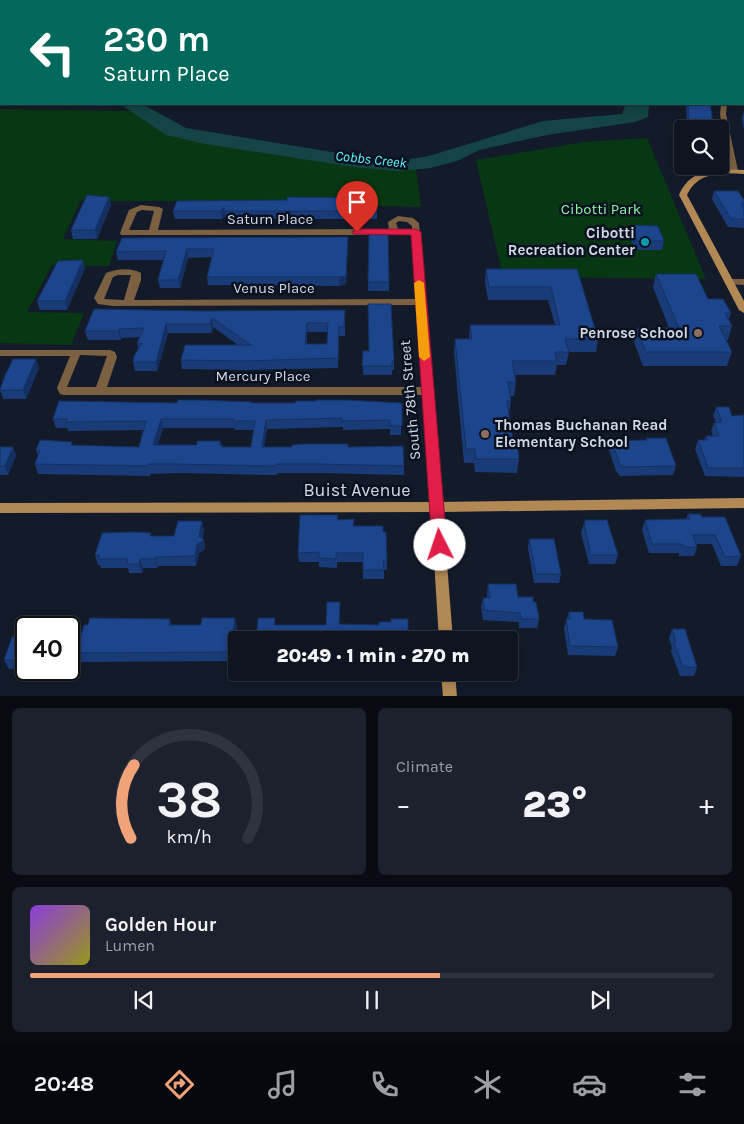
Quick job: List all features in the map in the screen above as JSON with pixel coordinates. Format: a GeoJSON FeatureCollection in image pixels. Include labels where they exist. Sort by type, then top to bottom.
{"type":"FeatureCollection","features":[{"type":"Feature","properties":{"kind":"street"},"geometry":{"type":"LineString","coordinates":[[724,105],[723,114],[734,171]]}},
{"type":"Feature","properties":{"kind":"street"},"geometry":{"type":"LineString","coordinates":[[744,172],[704,174],[693,180],[685,188],[683,195],[744,310]]}},
{"type":"Feature","properties":{"kind":"street","name":"Saturn Place"},"geometry":{"type":"LineString","coordinates":[[153,233],[160,210],[146,207],[133,210],[124,233],[153,233],[416,232]]}},
{"type":"Feature","properties":{"kind":"street"},"geometry":{"type":"LineString","coordinates":[[394,232],[392,222],[394,219],[403,218],[414,222],[416,232]]}},
{"type":"Feature","properties":{"kind":"street","name":"South 78th Street"},"geometry":{"type":"LineString","coordinates":[[416,232],[445,631]]}},
{"type":"Feature","properties":{"kind":"street","name":"Venus Place"},"geometry":{"type":"LineString","coordinates":[[128,303],[136,280],[136,273],[117,272],[109,274],[100,300],[107,303],[128,303],[420,302]]}},
{"type":"Feature","properties":{"kind":"street"},"geometry":{"type":"LineString","coordinates":[[729,282],[744,282]]}},
{"type":"Feature","properties":{"kind":"street","name":"Mercury Place"},"geometry":{"type":"LineString","coordinates":[[76,352],[62,388],[64,391],[427,391]]}},
{"type":"Feature","properties":{"kind":"street"},"geometry":{"type":"LineString","coordinates":[[0,353],[106,352],[111,354],[112,357],[100,391]]}},
{"type":"Feature","properties":{"kind":"street","name":"Buist Avenue"},"geometry":{"type":"LineString","coordinates":[[0,508],[744,504]]}},
{"type":"Feature","properties":{"kind":"street"},"geometry":{"type":"LineString","coordinates":[[449,681],[450,696]]}},
{"type":"Feature","properties":{"kind":"green space"},"geometry":{"type":"Polygon","coordinates":[[[0,109],[137,111],[180,137],[416,169],[421,207],[170,201],[80,201],[63,239],[117,241],[109,266],[52,265],[27,312],[84,313],[71,345],[0,343],[0,109]]]}},
{"type":"Feature","properties":{"kind":"green space","name":"Cibotti Park"},"geometry":{"type":"Polygon","coordinates":[[[647,138],[706,279],[503,277],[476,160],[584,142],[647,138]]]}},
{"type":"Feature","properties":{"kind":"water","name":"Cobbs Creek"},"geometry":{"type":"Polygon","coordinates":[[[121,105],[144,105],[186,128],[393,162],[429,156],[543,121],[622,114],[624,105],[649,105],[648,117],[635,122],[547,135],[479,150],[457,161],[431,168],[398,171],[353,167],[205,144],[166,135],[121,105]]]}},
{"type":"Feature","properties":{"kind":"building"},"geometry":{"type":"Polygon","coordinates":[[[688,105],[710,105],[713,120],[689,120],[688,105]]]}},
{"type":"Feature","properties":{"kind":"building"},"geometry":{"type":"Polygon","coordinates":[[[714,191],[738,191],[744,200],[744,204],[741,204],[744,209],[744,219],[731,219],[714,191]]]}},
{"type":"Feature","properties":{"kind":"building"},"geometry":{"type":"Polygon","coordinates":[[[87,195],[109,197],[95,230],[71,230],[87,195]]]}},
{"type":"Feature","properties":{"kind":"building"},"geometry":{"type":"Polygon","coordinates":[[[287,197],[367,198],[367,201],[377,201],[377,211],[227,211],[224,210],[224,207],[221,211],[173,211],[177,201],[287,200],[287,197]]]}},
{"type":"Feature","properties":{"kind":"building"},"geometry":{"type":"Polygon","coordinates":[[[631,225],[658,226],[664,241],[637,241],[631,225]]]}},
{"type":"Feature","properties":{"kind":"building"},"geometry":{"type":"Polygon","coordinates":[[[369,232],[388,233],[389,282],[368,282],[369,232]]]}},
{"type":"Feature","properties":{"kind":"building"},"geometry":{"type":"Polygon","coordinates":[[[348,237],[346,276],[339,277],[207,277],[214,249],[187,249],[178,280],[158,280],[166,251],[116,252],[122,238],[348,237]]]}},
{"type":"Feature","properties":{"kind":"building"},"geometry":{"type":"Polygon","coordinates":[[[83,260],[65,301],[37,301],[58,261],[83,260]]]}},
{"type":"Feature","properties":{"kind":"building"},"geometry":{"type":"Polygon","coordinates":[[[486,269],[577,269],[598,339],[565,339],[569,352],[555,352],[557,361],[512,361],[516,382],[508,382],[511,401],[507,401],[513,442],[517,442],[519,459],[476,459],[475,449],[466,449],[455,339],[472,339],[470,325],[560,325],[551,287],[489,287],[486,269]]]}},
{"type":"Feature","properties":{"kind":"building","name":"Penrose School"},"geometry":{"type":"Polygon","coordinates":[[[656,274],[696,274],[708,299],[723,299],[731,313],[725,313],[732,326],[719,326],[732,352],[646,352],[637,328],[679,328],[656,274]]]}},
{"type":"Feature","properties":{"kind":"building"},"geometry":{"type":"Polygon","coordinates":[[[368,304],[391,304],[394,360],[392,361],[392,366],[362,366],[363,351],[369,351],[368,304]]]}},
{"type":"Feature","properties":{"kind":"building"},"geometry":{"type":"Polygon","coordinates":[[[94,309],[201,311],[345,310],[344,327],[339,327],[338,358],[246,361],[181,360],[185,345],[251,345],[212,318],[210,324],[166,324],[156,362],[133,362],[134,356],[142,343],[137,343],[144,328],[119,329],[118,331],[85,331],[94,309]],[[307,323],[305,344],[327,344],[328,323],[307,323]]]}},
{"type":"Feature","properties":{"kind":"building"},"geometry":{"type":"Polygon","coordinates":[[[13,359],[36,359],[23,390],[0,390],[6,372],[13,359]]]}},
{"type":"Feature","properties":{"kind":"building"},"geometry":{"type":"Polygon","coordinates":[[[178,400],[295,403],[296,401],[346,400],[402,403],[402,426],[390,426],[390,420],[342,421],[342,418],[266,420],[262,447],[292,447],[292,445],[306,444],[348,444],[348,447],[403,446],[404,466],[318,464],[276,464],[276,466],[266,466],[148,464],[147,466],[35,464],[40,450],[36,450],[40,440],[72,442],[71,445],[139,447],[146,421],[66,422],[67,419],[53,419],[59,401],[177,403],[178,400]],[[161,419],[153,445],[197,445],[197,441],[220,441],[220,445],[223,445],[222,447],[251,447],[255,421],[233,421],[234,419],[161,419]]]}},
{"type":"Feature","properties":{"kind":"building"},"geometry":{"type":"Polygon","coordinates":[[[716,407],[729,407],[732,416],[744,415],[744,468],[708,468],[698,440],[708,440],[706,436],[719,436],[714,423],[722,422],[716,407]]]}},
{"type":"Feature","properties":{"kind":"building"},"geometry":{"type":"Polygon","coordinates":[[[646,438],[666,438],[676,466],[623,467],[619,462],[612,441],[647,440],[646,438]]]}},
{"type":"Feature","properties":{"kind":"building"},"geometry":{"type":"Polygon","coordinates":[[[0,447],[13,447],[5,466],[0,466],[0,447]]]}},
{"type":"Feature","properties":{"kind":"building"},"geometry":{"type":"Polygon","coordinates":[[[688,514],[700,514],[702,517],[725,517],[741,556],[725,557],[715,535],[693,535],[697,547],[683,547],[682,544],[652,544],[645,520],[690,519],[688,514]]]}},
{"type":"Feature","properties":{"kind":"building"},"geometry":{"type":"Polygon","coordinates":[[[300,515],[338,515],[337,520],[354,519],[353,526],[383,526],[383,532],[386,532],[387,561],[383,561],[384,570],[363,570],[363,553],[336,553],[336,559],[319,558],[319,552],[298,553],[300,515]]]}},
{"type":"Feature","properties":{"kind":"building"},"geometry":{"type":"Polygon","coordinates":[[[585,520],[607,520],[618,555],[591,555],[584,524],[585,520]]]}},
{"type":"Feature","properties":{"kind":"building"},"geometry":{"type":"Polygon","coordinates":[[[178,521],[202,521],[199,536],[204,540],[197,544],[195,556],[155,557],[155,559],[140,559],[139,564],[127,564],[128,559],[98,559],[100,555],[95,555],[102,533],[133,532],[151,533],[150,536],[174,536],[178,521]]]}},
{"type":"Feature","properties":{"kind":"building"},"geometry":{"type":"Polygon","coordinates":[[[529,539],[554,539],[561,574],[536,574],[529,539]]]}},
{"type":"Feature","properties":{"kind":"building"},"geometry":{"type":"Polygon","coordinates":[[[488,584],[516,584],[518,597],[533,597],[533,602],[536,602],[539,619],[521,619],[520,613],[484,610],[483,598],[490,598],[488,584]]]}},
{"type":"Feature","properties":{"kind":"building"},"geometry":{"type":"Polygon","coordinates":[[[327,602],[340,602],[339,624],[379,625],[379,622],[391,622],[391,619],[408,619],[408,631],[257,631],[258,618],[275,618],[274,625],[326,625],[327,602]]]}},
{"type":"Feature","properties":{"kind":"building"},"geometry":{"type":"Polygon","coordinates":[[[569,612],[583,612],[584,619],[612,620],[618,647],[570,646],[566,619],[570,619],[569,612]]]}},
{"type":"Feature","properties":{"kind":"building"},"geometry":{"type":"Polygon","coordinates":[[[90,618],[170,619],[169,625],[201,625],[202,618],[235,618],[233,631],[228,631],[228,652],[80,653],[80,639],[84,625],[88,625],[90,618]]]}},
{"type":"Feature","properties":{"kind":"building"},"geometry":{"type":"Polygon","coordinates":[[[672,629],[685,629],[697,667],[683,667],[674,642],[676,642],[672,629]]]}},
{"type":"Feature","properties":{"kind":"building"},"geometry":{"type":"Polygon","coordinates":[[[12,637],[15,637],[15,660],[4,660],[12,637]]]}},
{"type":"Feature","properties":{"kind":"slow traffic"},"geometry":{"type":"LineString","coordinates":[[419,283],[424,357]]}},
{"type":"Feature","properties":{"kind":"place","name":"Cibotti Recreation Center"},"geometry":{"type":"Point","coordinates":[645,242]}},
{"type":"Feature","properties":{"kind":"place","name":"Penrose School"},"geometry":{"type":"Point","coordinates":[698,333]}},
{"type":"Feature","properties":{"kind":"place","name":"Thomas Buchanan Read Elementary School"},"geometry":{"type":"Point","coordinates":[485,434]}},
{"type":"Feature","properties":{"kind":"route"},"geometry":{"type":"LineString","coordinates":[[357,232],[416,232],[440,545]]}}]}
